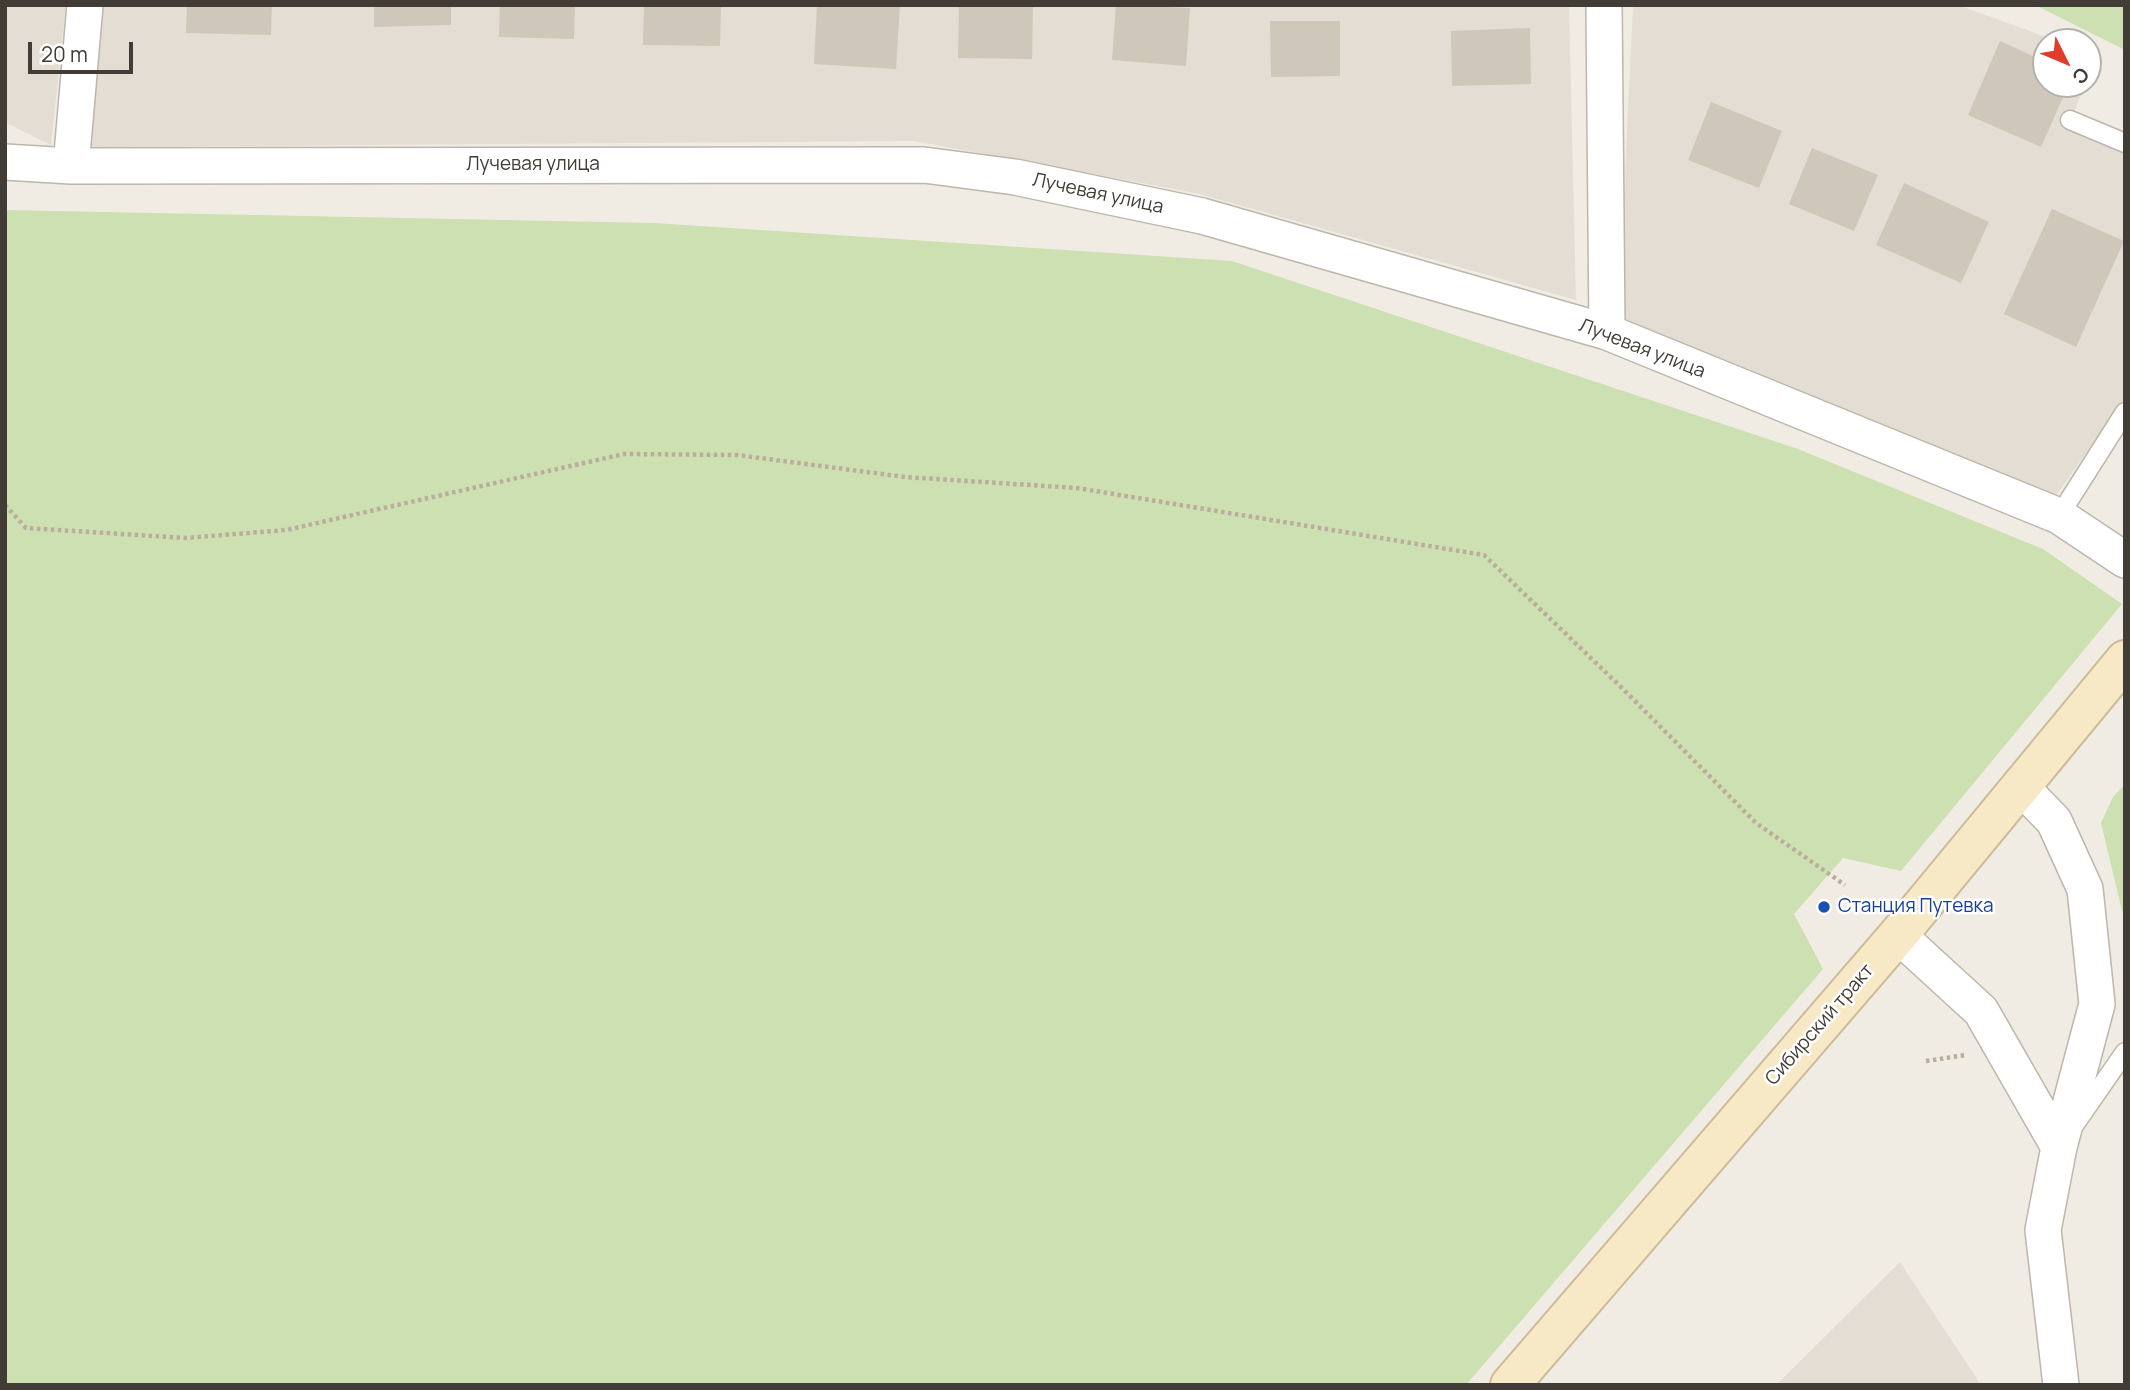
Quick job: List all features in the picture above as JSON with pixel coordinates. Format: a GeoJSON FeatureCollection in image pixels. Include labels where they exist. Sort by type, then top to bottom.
{"type":"FeatureCollection","features":[{"type":"Feature","properties":{"kind":"main road","name":"Сибирский тракт"},"geometry":{"type":"LineString","coordinates":[[1510,1385],[1898,935],[2125,660]]}},
{"type":"Feature","properties":{"kind":"street"},"geometry":{"type":"LineString","coordinates":[[71,166],[85,5]]}},
{"type":"Feature","properties":{"kind":"street"},"geometry":{"type":"LineString","coordinates":[[1604,5],[1606,332]]}},
{"type":"Feature","properties":{"kind":"street","name":"Лучевая улица"},"geometry":{"type":"LineString","coordinates":[[5,162],[71,166],[924,165],[1015,177],[1202,216],[1606,332],[2059,516],[2125,560]]}},
{"type":"Feature","properties":{"kind":"street"},"geometry":{"type":"LineString","coordinates":[[2020,786],[2054,821],[2085,889],[2097,1004],[2059,1147],[2043,1230],[2061,1385]]}},
{"type":"Feature","properties":{"kind":"street"},"geometry":{"type":"LineString","coordinates":[[1898,935],[1981,1011],[2059,1147]]}},
{"type":"Feature","properties":{"kind":"lane"},"geometry":{"type":"LineString","coordinates":[[2070,120],[2125,142]]}},
{"type":"Feature","properties":{"kind":"lane"},"geometry":{"type":"LineString","coordinates":[[2059,516],[2125,412]]}},
{"type":"Feature","properties":{"kind":"lane"},"geometry":{"type":"LineString","coordinates":[[2059,1147],[2125,1052]]}},
{"type":"Feature","properties":{"kind":"path"},"geometry":{"type":"LineString","coordinates":[[5,505],[26,528],[186,538],[286,530],[624,454],[737,455],[905,477],[1077,488],[1484,555],[1622,688],[1756,823],[1845,886]]}},
{"type":"Feature","properties":{"kind":"shaded area"},"geometry":{"type":"Polygon","coordinates":[[[5,5],[66,5],[51,145],[5,122],[5,5]]]}},
{"type":"Feature","properties":{"kind":"shaded area"},"geometry":{"type":"Polygon","coordinates":[[[102,5],[1569,5],[1576,300],[1196,193],[914,141],[89,147],[102,5]]]}},
{"type":"Feature","properties":{"kind":"shaded area"},"geometry":{"type":"Polygon","coordinates":[[[1633,5],[1958,5],[2032,32],[2032,98],[2080,98],[2070,120],[2125,143],[2125,398],[2055,497],[1618,320],[1633,5]]]}},
{"type":"Feature","properties":{"kind":"shaded area"},"geometry":{"type":"Polygon","coordinates":[[[1900,1262],[1981,1385],[1776,1385],[1900,1262]]]}},
{"type":"Feature","properties":{"kind":"green space"},"geometry":{"type":"Polygon","coordinates":[[[2035,5],[2125,5],[2125,50],[2102,38],[2102,28],[2081,28],[2035,5]]]}},
{"type":"Feature","properties":{"kind":"green space"},"geometry":{"type":"Polygon","coordinates":[[[5,210],[654,223],[1232,261],[1798,449],[2043,549],[2122,604],[1901,871],[1843,858],[1794,914],[1823,969],[1466,1385],[5,1385],[5,210]]]}},
{"type":"Feature","properties":{"kind":"green space"},"geometry":{"type":"Polygon","coordinates":[[[2125,784],[2125,913],[2122,911],[2101,823],[2113,797],[2125,784]]]}},
{"type":"Feature","properties":{"kind":"building"},"geometry":{"type":"Polygon","coordinates":[[[187,5],[272,5],[271,35],[186,33],[187,5]]]}},
{"type":"Feature","properties":{"kind":"building"},"geometry":{"type":"Polygon","coordinates":[[[374,5],[451,5],[451,25],[374,27],[374,5]]]}},
{"type":"Feature","properties":{"kind":"building"},"geometry":{"type":"Polygon","coordinates":[[[500,5],[575,5],[574,39],[499,37],[500,5]]]}},
{"type":"Feature","properties":{"kind":"building"},"geometry":{"type":"Polygon","coordinates":[[[644,5],[721,5],[720,46],[643,45],[644,5]]]}},
{"type":"Feature","properties":{"kind":"building"},"geometry":{"type":"Polygon","coordinates":[[[817,5],[900,5],[896,69],[814,64],[817,5]]]}},
{"type":"Feature","properties":{"kind":"building"},"geometry":{"type":"Polygon","coordinates":[[[959,5],[1033,5],[1032,59],[958,58],[959,5]]]}},
{"type":"Feature","properties":{"kind":"building"},"geometry":{"type":"Polygon","coordinates":[[[1116,5],[1190,8],[1186,66],[1112,60],[1116,5]]]}},
{"type":"Feature","properties":{"kind":"building"},"geometry":{"type":"Polygon","coordinates":[[[1270,21],[1340,21],[1340,76],[1271,77],[1270,21]]]}},
{"type":"Feature","properties":{"kind":"building"},"geometry":{"type":"Polygon","coordinates":[[[1530,28],[1531,84],[1452,86],[1451,31],[1530,28]]]}},
{"type":"Feature","properties":{"kind":"building"},"geometry":{"type":"Polygon","coordinates":[[[2000,41],[2032,56],[2032,98],[2063,98],[2041,147],[1968,115],[2000,41]]]}},
{"type":"Feature","properties":{"kind":"building"},"geometry":{"type":"Polygon","coordinates":[[[1711,102],[1782,131],[1759,188],[1688,160],[1711,102]]]}},
{"type":"Feature","properties":{"kind":"building"},"geometry":{"type":"Polygon","coordinates":[[[1812,148],[1878,175],[1854,231],[1789,204],[1812,148]]]}},
{"type":"Feature","properties":{"kind":"building"},"geometry":{"type":"Polygon","coordinates":[[[1904,183],[1989,222],[1961,283],[1876,245],[1904,183]]]}},
{"type":"Feature","properties":{"kind":"building"},"geometry":{"type":"Polygon","coordinates":[[[2052,209],[2124,241],[2076,347],[2004,314],[2052,209]]]}},
{"type":"Feature","properties":{"kind":"place","name":"Станция Путевка"},"geometry":{"type":"Point","coordinates":[1824,907]}}]}
